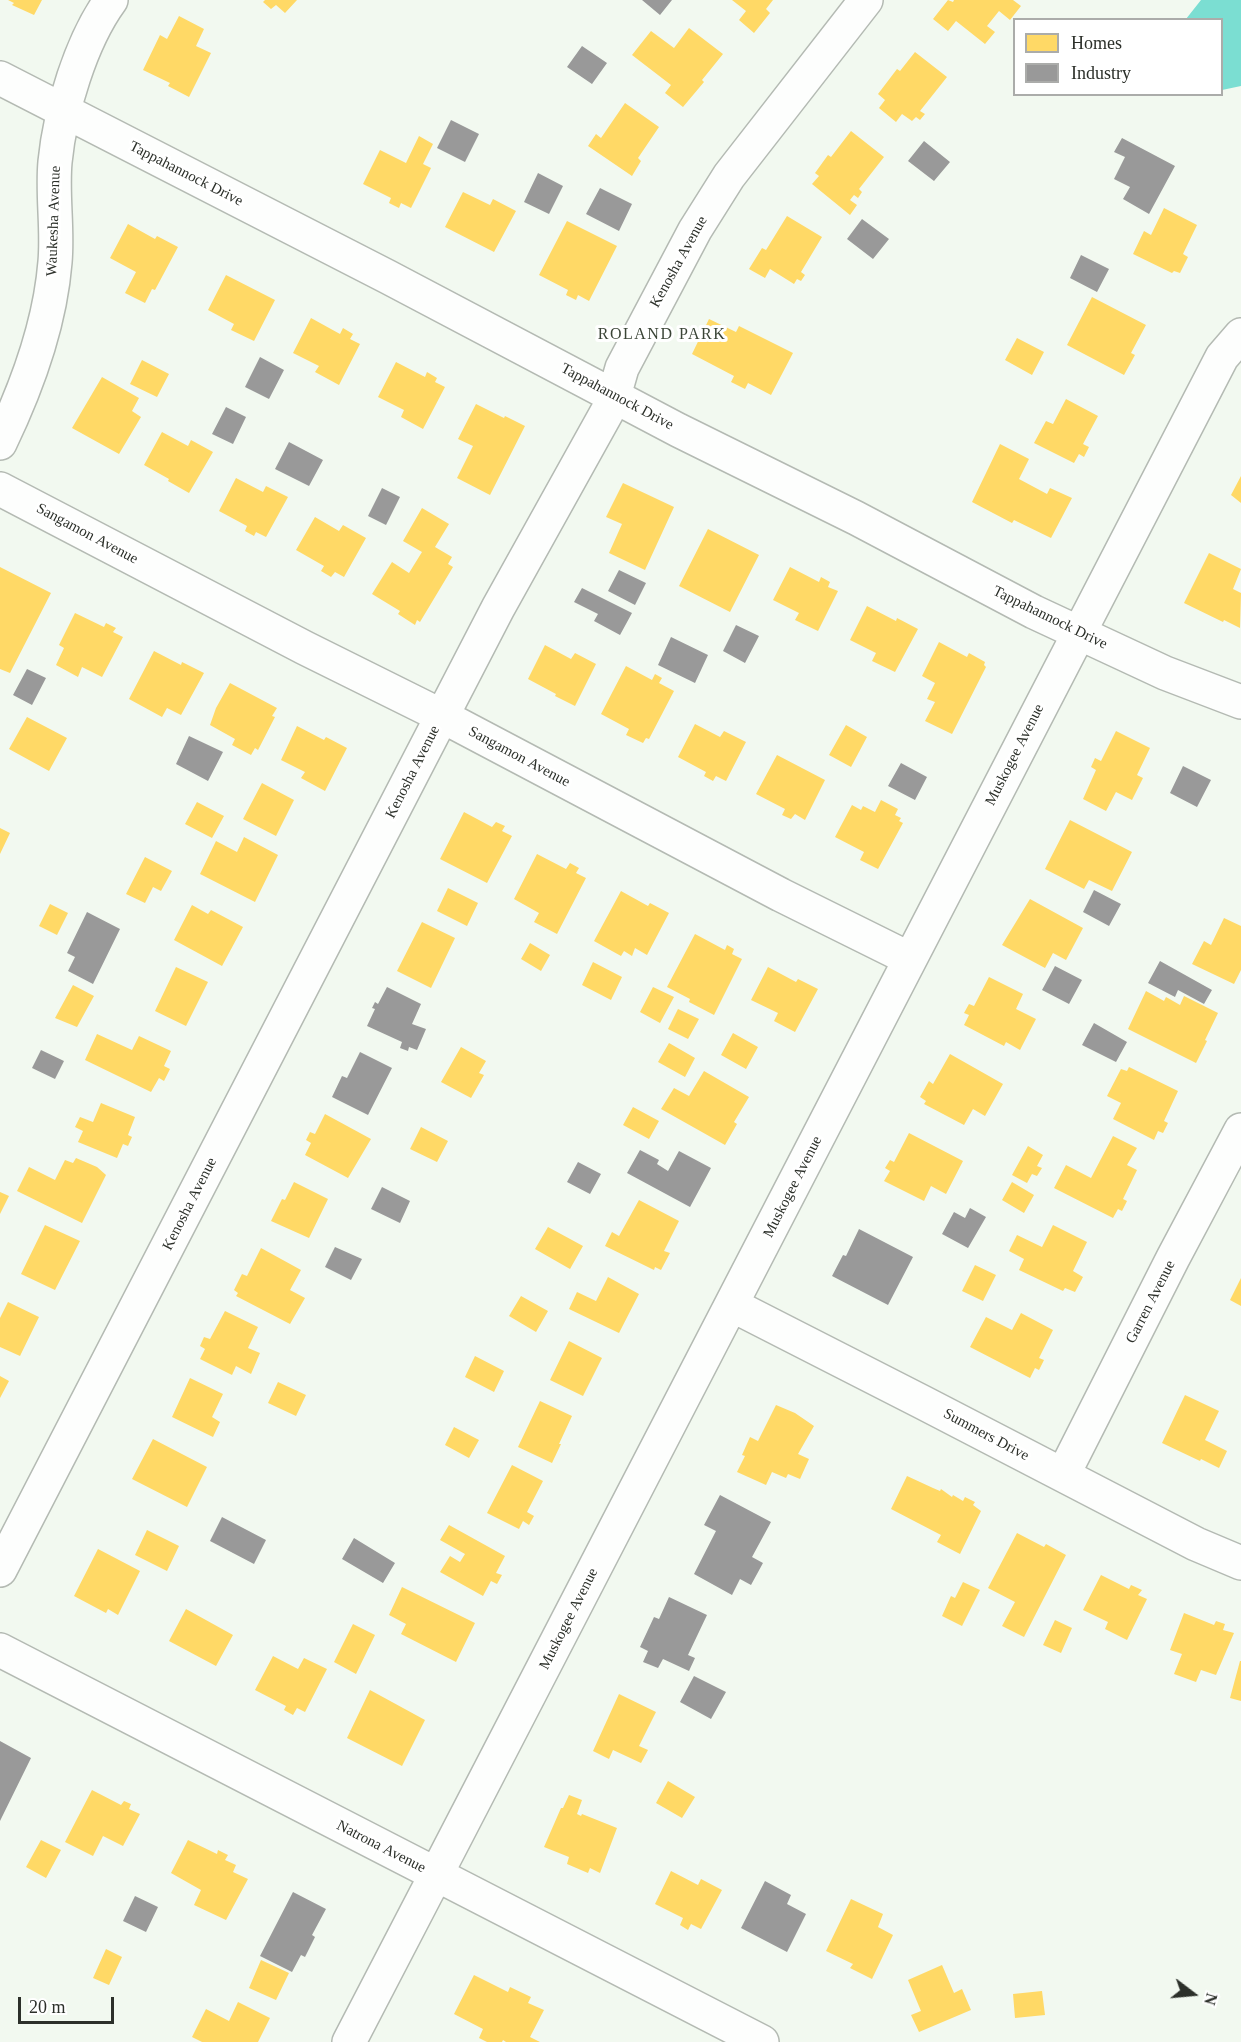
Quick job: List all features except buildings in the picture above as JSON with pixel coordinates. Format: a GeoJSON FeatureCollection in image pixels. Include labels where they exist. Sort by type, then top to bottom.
{"type":"FeatureCollection","features":[{"type":"Feature","properties":{"kind":"street","name":"Waukesha Avenue"},"geometry":{"type":"LineString","coordinates":[[0,443],[33,366],[50,304],[55,261],[55,162],[64,111],[85,48],[111,0]]}},
{"type":"Feature","properties":{"kind":"street","name":"Kenosha Avenue"},"geometry":{"type":"LineString","coordinates":[[0,1570],[498,608],[614,396],[622,368],[695,230],[729,176],[866,0]]}},
{"type":"Feature","properties":{"kind":"street","name":"Tappahannock Drive"},"geometry":{"type":"LineString","coordinates":[[0,78],[1077,633],[1165,673],[1241,702]]}},
{"type":"Feature","properties":{"kind":"street","name":"Muskogee Avenue"},"geometry":{"type":"LineString","coordinates":[[349,2042],[732,1305],[1077,633],[1222,357],[1241,336]]}},
{"type":"Feature","properties":{"kind":"street","name":"Sangamon Avenue"},"geometry":{"type":"LineString","coordinates":[[0,489],[305,648],[442,716],[782,895],[910,959]]}},
{"type":"Feature","properties":{"kind":"street","name":"Garren Avenue"},"geometry":{"type":"LineString","coordinates":[[1063,1475],[1168,1269],[1233,1166],[1241,1130]]}},
{"type":"Feature","properties":{"kind":"street","name":"Summers Drive"},"geometry":{"type":"LineString","coordinates":[[732,1305],[1196,1544],[1241,1563]]}},
{"type":"Feature","properties":{"kind":"street","name":"Natrona Avenue"},"geometry":{"type":"LineString","coordinates":[[0,1650],[762,2042]]}},
{"type":"Feature","properties":{"kind":"water"},"geometry":{"type":"Polygon","coordinates":[[[1201,0],[1241,0],[1241,86],[1223,90],[1223,18],[1187,18],[1201,0]]]}},
{"type":"Feature","properties":{"kind":"district","name":"ROLAND PARK"},"geometry":{"type":"Point","coordinates":[662,335]}}]}
